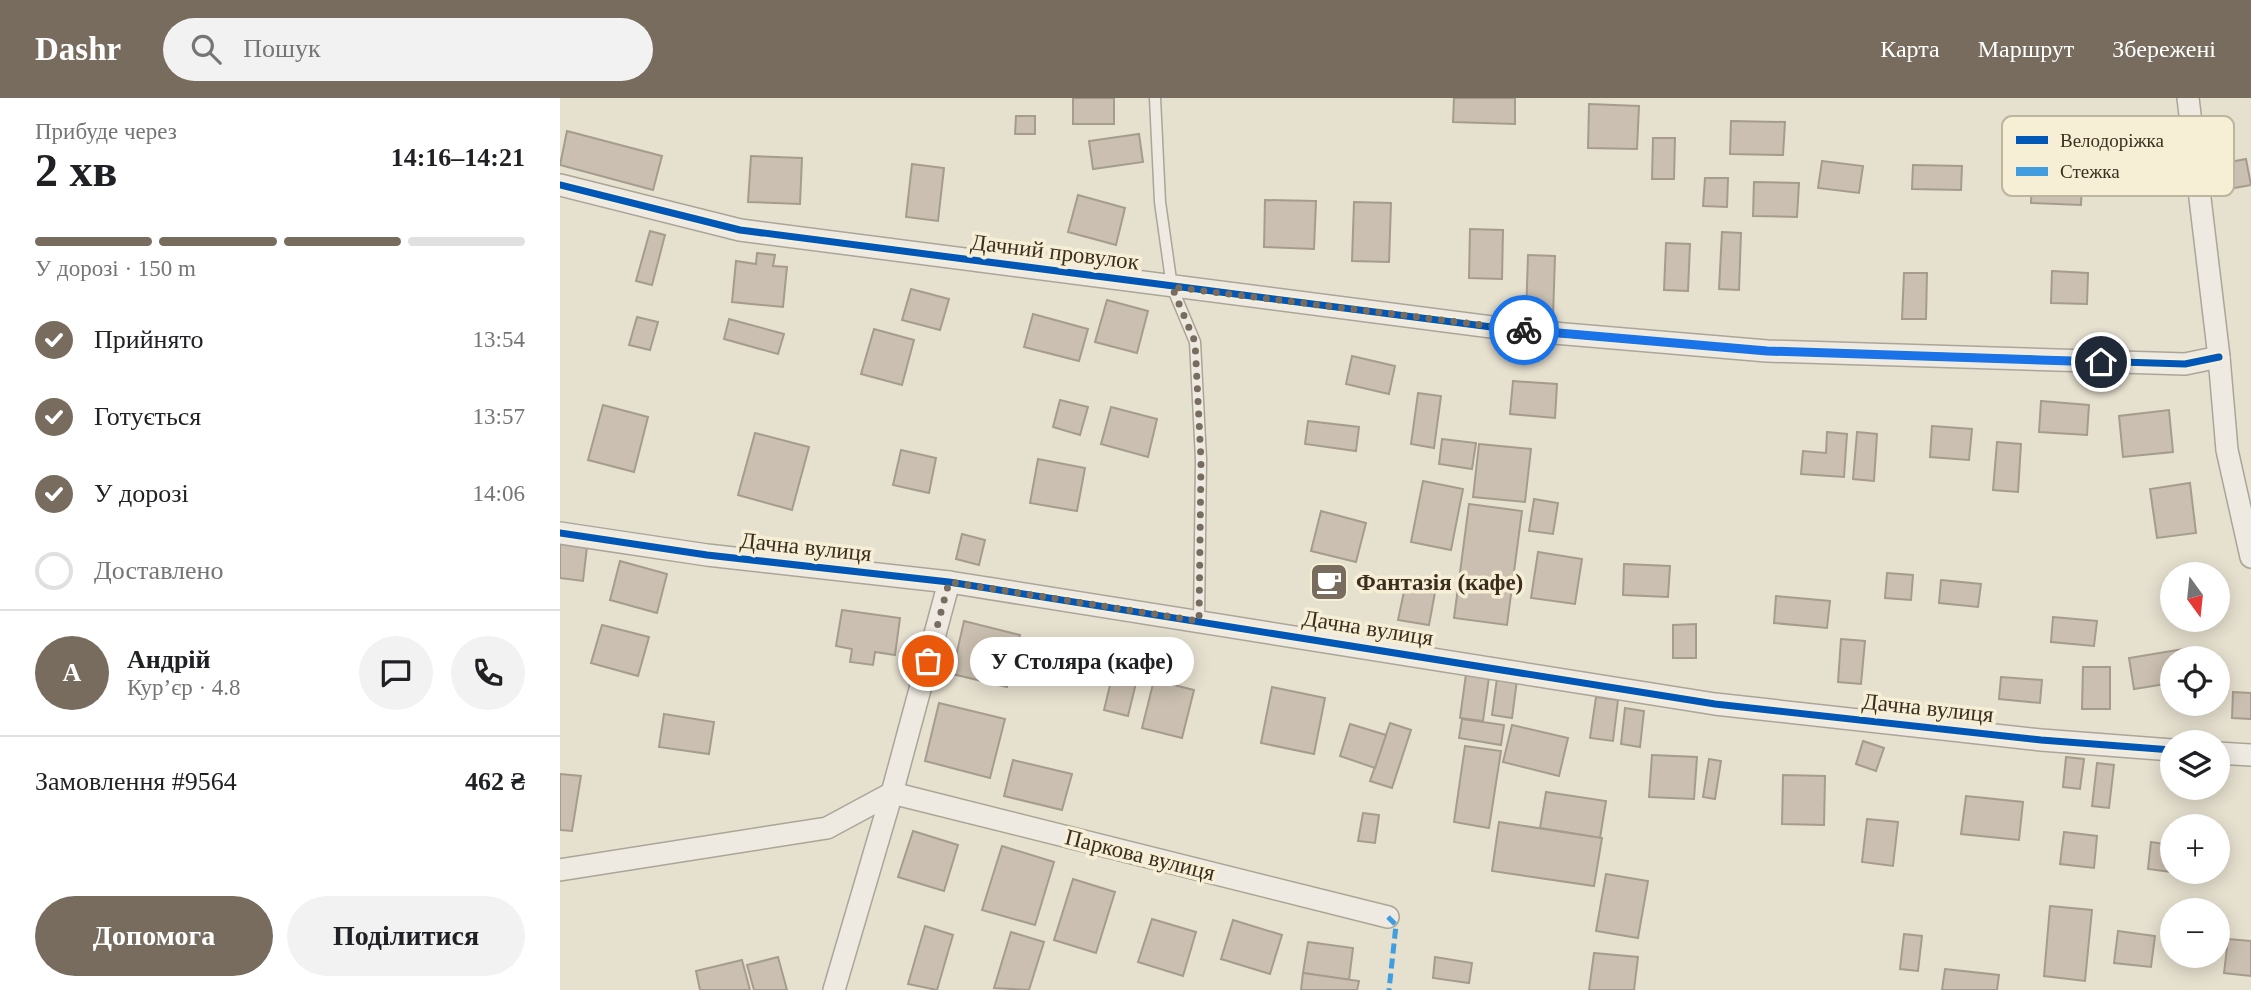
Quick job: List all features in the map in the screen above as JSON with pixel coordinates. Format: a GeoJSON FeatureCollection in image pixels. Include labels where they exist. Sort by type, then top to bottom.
{"type":"FeatureCollection","features":[{"type":"Feature","properties":{"kind":"street"},"geometry":{"type":"LineString","coordinates":[[2188,98],[2190,116]]}},
{"type":"Feature","properties":{"kind":"street","name":"Дачний провулок"},"geometry":{"type":"LineString","coordinates":[[560,185],[740,230],[1507,329],[1767,351],[2185,364],[2219,357]]}},
{"type":"Feature","properties":{"kind":"street"},"geometry":{"type":"LineString","coordinates":[[2200,196],[2227,450],[2251,557]]}},
{"type":"Feature","properties":{"kind":"street","name":"Дачна вулиця"},"geometry":{"type":"LineString","coordinates":[[560,533],[707,555],[949,582],[1715,704],[2041,740],[2160,749]]}},
{"type":"Feature","properties":{"kind":"street"},"geometry":{"type":"LineString","coordinates":[[834,990],[892,793],[949,582]]}},
{"type":"Feature","properties":{"kind":"street"},"geometry":{"type":"LineString","coordinates":[[2230,754],[2251,755]]}},
{"type":"Feature","properties":{"kind":"street"},"geometry":{"type":"LineString","coordinates":[[560,870],[827,828],[892,793]]}},
{"type":"Feature","properties":{"kind":"street","name":"Паркова вулиця"},"geometry":{"type":"LineString","coordinates":[[892,793],[1388,917]]}},
{"type":"Feature","properties":{"kind":"lane"},"geometry":{"type":"LineString","coordinates":[[1155,98],[1160,202],[1172,287],[1195,342],[1201,460],[1199,621]]}},
{"type":"Feature","properties":{"kind":"building"},"geometry":{"type":"Polygon","coordinates":[[[1073,98],[1114,98],[1114,124],[1073,124],[1073,98]]]}},
{"type":"Feature","properties":{"kind":"building"},"geometry":{"type":"Polygon","coordinates":[[[1454,98],[1515,98],[1515,124],[1453,122],[1454,98]]]}},
{"type":"Feature","properties":{"kind":"building"},"geometry":{"type":"Polygon","coordinates":[[[1589,104],[1639,106],[1637,149],[1588,148],[1589,104]]]}},
{"type":"Feature","properties":{"kind":"building"},"geometry":{"type":"Polygon","coordinates":[[[1016,116],[1035,116],[1035,134],[1015,134],[1016,116]]]}},
{"type":"Feature","properties":{"kind":"building"},"geometry":{"type":"Polygon","coordinates":[[[1731,121],[1785,122],[1783,155],[1730,154],[1731,121]]]}},
{"type":"Feature","properties":{"kind":"building"},"geometry":{"type":"Polygon","coordinates":[[[567,131],[662,156],[653,190],[560,165],[567,131]]]}},
{"type":"Feature","properties":{"kind":"building"},"geometry":{"type":"Polygon","coordinates":[[[1139,134],[1143,162],[1093,169],[1089,141],[1139,134]]]}},
{"type":"Feature","properties":{"kind":"building"},"geometry":{"type":"Polygon","coordinates":[[[1653,138],[1675,138],[1674,179],[1652,179],[1653,138]]]}},
{"type":"Feature","properties":{"kind":"building"},"geometry":{"type":"Polygon","coordinates":[[[751,156],[802,158],[800,204],[748,202],[751,156]]]}},
{"type":"Feature","properties":{"kind":"building"},"geometry":{"type":"Polygon","coordinates":[[[2246,159],[2251,185],[2234,188],[2234,161],[2246,159]]]}},
{"type":"Feature","properties":{"kind":"building"},"geometry":{"type":"Polygon","coordinates":[[[1822,161],[1863,166],[1859,193],[1818,188],[1822,161]]]}},
{"type":"Feature","properties":{"kind":"building"},"geometry":{"type":"Polygon","coordinates":[[[912,164],[944,168],[938,221],[906,217],[912,164]]]}},
{"type":"Feature","properties":{"kind":"building"},"geometry":{"type":"Polygon","coordinates":[[[1913,165],[1962,166],[1961,190],[1912,189],[1913,165]]]}},
{"type":"Feature","properties":{"kind":"building"},"geometry":{"type":"Polygon","coordinates":[[[1705,178],[1728,178],[1727,207],[1703,206],[1705,178]]]}},
{"type":"Feature","properties":{"kind":"building"},"geometry":{"type":"Polygon","coordinates":[[[1754,182],[1799,183],[1797,217],[1753,216],[1754,182]]]}},
{"type":"Feature","properties":{"kind":"building"},"geometry":{"type":"Polygon","coordinates":[[[1078,195],[1125,208],[1116,245],[1068,232],[1078,195]]]}},
{"type":"Feature","properties":{"kind":"building"},"geometry":{"type":"Polygon","coordinates":[[[2031,196],[2081,196],[2081,205],[2031,203],[2031,196]]]}},
{"type":"Feature","properties":{"kind":"building"},"geometry":{"type":"Polygon","coordinates":[[[1265,200],[1316,201],[1314,249],[1264,247],[1265,200]]]}},
{"type":"Feature","properties":{"kind":"building"},"geometry":{"type":"Polygon","coordinates":[[[1354,202],[1391,203],[1389,262],[1352,261],[1354,202]]]}},
{"type":"Feature","properties":{"kind":"building"},"geometry":{"type":"Polygon","coordinates":[[[1470,229],[1503,230],[1502,279],[1469,278],[1470,229]]]}},
{"type":"Feature","properties":{"kind":"building"},"geometry":{"type":"Polygon","coordinates":[[[650,231],[665,235],[652,285],[636,281],[650,231]]]}},
{"type":"Feature","properties":{"kind":"building"},"geometry":{"type":"Polygon","coordinates":[[[1722,232],[1741,233],[1739,290],[1719,289],[1722,232]]]}},
{"type":"Feature","properties":{"kind":"building"},"geometry":{"type":"Polygon","coordinates":[[[1666,243],[1690,244],[1688,291],[1664,290],[1666,243]]]}},
{"type":"Feature","properties":{"kind":"building"},"geometry":{"type":"Polygon","coordinates":[[[757,253],[775,255],[773,266],[787,267],[783,307],[732,302],[736,261],[756,264],[757,253]]]}},
{"type":"Feature","properties":{"kind":"building"},"geometry":{"type":"Polygon","coordinates":[[[1528,255],[1555,256],[1553,317],[1526,316],[1528,255]]]}},
{"type":"Feature","properties":{"kind":"building"},"geometry":{"type":"Polygon","coordinates":[[[2052,271],[2088,273],[2087,304],[2051,303],[2052,271]]]}},
{"type":"Feature","properties":{"kind":"building"},"geometry":{"type":"Polygon","coordinates":[[[1904,273],[1927,273],[1926,319],[1902,319],[1904,273]]]}},
{"type":"Feature","properties":{"kind":"building"},"geometry":{"type":"Polygon","coordinates":[[[911,289],[949,299],[940,330],[902,320],[911,289]]]}},
{"type":"Feature","properties":{"kind":"building"},"geometry":{"type":"Polygon","coordinates":[[[1107,300],[1148,311],[1137,353],[1095,342],[1107,300]]]}},
{"type":"Feature","properties":{"kind":"building"},"geometry":{"type":"Polygon","coordinates":[[[1033,314],[1088,329],[1079,361],[1024,347],[1033,314]]]}},
{"type":"Feature","properties":{"kind":"building"},"geometry":{"type":"Polygon","coordinates":[[[637,317],[658,322],[650,350],[629,345],[637,317]]]}},
{"type":"Feature","properties":{"kind":"building"},"geometry":{"type":"Polygon","coordinates":[[[729,319],[784,334],[778,354],[724,339],[729,319]]]}},
{"type":"Feature","properties":{"kind":"building"},"geometry":{"type":"Polygon","coordinates":[[[874,329],[914,340],[902,385],[861,374],[874,329]]]}},
{"type":"Feature","properties":{"kind":"building"},"geometry":{"type":"Polygon","coordinates":[[[1352,356],[1395,366],[1389,394],[1346,384],[1352,356]]]}},
{"type":"Feature","properties":{"kind":"building"},"geometry":{"type":"Polygon","coordinates":[[[1513,381],[1557,384],[1555,418],[1510,414],[1513,381]]]}},
{"type":"Feature","properties":{"kind":"building"},"geometry":{"type":"Polygon","coordinates":[[[1418,393],[1441,396],[1434,448],[1411,444],[1418,393]]]}},
{"type":"Feature","properties":{"kind":"building"},"geometry":{"type":"Polygon","coordinates":[[[1060,400],[1088,407],[1080,435],[1053,427],[1060,400]]]}},
{"type":"Feature","properties":{"kind":"building"},"geometry":{"type":"Polygon","coordinates":[[[2041,401],[2089,405],[2087,435],[2039,432],[2041,401]]]}},
{"type":"Feature","properties":{"kind":"building"},"geometry":{"type":"Polygon","coordinates":[[[603,405],[648,417],[634,472],[588,460],[603,405]]]}},
{"type":"Feature","properties":{"kind":"building"},"geometry":{"type":"Polygon","coordinates":[[[1111,407],[1157,419],[1148,457],[1101,444],[1111,407]]]}},
{"type":"Feature","properties":{"kind":"building"},"geometry":{"type":"Polygon","coordinates":[[[2169,410],[2173,452],[2123,457],[2119,416],[2169,410]]]}},
{"type":"Feature","properties":{"kind":"building"},"geometry":{"type":"Polygon","coordinates":[[[1308,421],[1359,427],[1356,451],[1305,444],[1308,421]]]}},
{"type":"Feature","properties":{"kind":"building"},"geometry":{"type":"Polygon","coordinates":[[[1932,426],[1972,429],[1969,460],[1930,457],[1932,426]]]}},
{"type":"Feature","properties":{"kind":"building"},"geometry":{"type":"Polygon","coordinates":[[[1827,432],[1847,434],[1844,477],[1801,474],[1803,451],[1826,453],[1827,432]]]}},
{"type":"Feature","properties":{"kind":"building"},"geometry":{"type":"Polygon","coordinates":[[[1857,432],[1877,434],[1874,481],[1853,479],[1857,432]]]}},
{"type":"Feature","properties":{"kind":"building"},"geometry":{"type":"Polygon","coordinates":[[[755,433],[809,447],[792,510],[738,495],[755,433]]]}},
{"type":"Feature","properties":{"kind":"building"},"geometry":{"type":"Polygon","coordinates":[[[1442,439],[1476,443],[1472,469],[1439,464],[1442,439]]]}},
{"type":"Feature","properties":{"kind":"building"},"geometry":{"type":"Polygon","coordinates":[[[1997,442],[2021,444],[2018,492],[1993,490],[1997,442]]]}},
{"type":"Feature","properties":{"kind":"building"},"geometry":{"type":"Polygon","coordinates":[[[1479,444],[1531,449],[1525,502],[1473,497],[1479,444]]]}},
{"type":"Feature","properties":{"kind":"building"},"geometry":{"type":"Polygon","coordinates":[[[901,450],[936,458],[929,493],[893,485],[901,450]]]}},
{"type":"Feature","properties":{"kind":"building"},"geometry":{"type":"Polygon","coordinates":[[[1038,459],[1085,468],[1077,511],[1030,503],[1038,459]]]}},
{"type":"Feature","properties":{"kind":"building"},"geometry":{"type":"Polygon","coordinates":[[[1423,481],[1463,489],[1451,550],[1411,542],[1423,481]]]}},
{"type":"Feature","properties":{"kind":"building"},"geometry":{"type":"Polygon","coordinates":[[[2190,483],[2196,533],[2157,538],[2150,489],[2190,483]]]}},
{"type":"Feature","properties":{"kind":"building"},"geometry":{"type":"Polygon","coordinates":[[[1534,499],[1558,503],[1553,534],[1529,531],[1534,499]]]}},
{"type":"Feature","properties":{"kind":"building"},"geometry":{"type":"Polygon","coordinates":[[[1469,504],[1522,511],[1507,625],[1454,618],[1469,504]]]}},
{"type":"Feature","properties":{"kind":"building"},"geometry":{"type":"Polygon","coordinates":[[[1321,511],[1366,523],[1356,562],[1311,551],[1321,511]]]}},
{"type":"Feature","properties":{"kind":"building"},"geometry":{"type":"Polygon","coordinates":[[[962,534],[985,540],[979,565],[956,559],[962,534]]]}},
{"type":"Feature","properties":{"kind":"building"},"geometry":{"type":"Polygon","coordinates":[[[560,543],[587,547],[583,581],[560,578],[560,543]]]}},
{"type":"Feature","properties":{"kind":"building"},"geometry":{"type":"Polygon","coordinates":[[[1538,552],[1582,559],[1575,604],[1531,598],[1538,552]]]}},
{"type":"Feature","properties":{"kind":"building"},"geometry":{"type":"Polygon","coordinates":[[[620,561],[667,574],[657,613],[610,600],[620,561]]]}},
{"type":"Feature","properties":{"kind":"building"},"geometry":{"type":"Polygon","coordinates":[[[1624,564],[1670,566],[1668,597],[1623,595],[1624,564]]]}},
{"type":"Feature","properties":{"kind":"building"},"geometry":{"type":"Polygon","coordinates":[[[1887,573],[1913,575],[1911,600],[1885,598],[1887,573]]]}},
{"type":"Feature","properties":{"kind":"building"},"geometry":{"type":"Polygon","coordinates":[[[1941,580],[1981,584],[1978,607],[1939,603],[1941,580]]]}},
{"type":"Feature","properties":{"kind":"building"},"geometry":{"type":"Polygon","coordinates":[[[1406,582],[1436,587],[1429,625],[1398,620],[1406,582]]]}},
{"type":"Feature","properties":{"kind":"building"},"geometry":{"type":"Polygon","coordinates":[[[1776,596],[1830,601],[1827,628],[1774,623],[1776,596]]]}},
{"type":"Feature","properties":{"kind":"building"},"geometry":{"type":"Polygon","coordinates":[[[842,610],[900,618],[895,655],[875,652],[873,665],[850,662],[852,649],[836,646],[842,610]]]}},
{"type":"Feature","properties":{"kind":"building"},"geometry":{"type":"Polygon","coordinates":[[[2053,617],[2097,621],[2094,646],[2051,642],[2053,617]]]}},
{"type":"Feature","properties":{"kind":"building"},"geometry":{"type":"Polygon","coordinates":[[[964,621],[1020,635],[1007,687],[952,674],[964,621]]]}},
{"type":"Feature","properties":{"kind":"building"},"geometry":{"type":"Polygon","coordinates":[[[1696,624],[1696,658],[1673,658],[1673,625],[1696,624]]]}},
{"type":"Feature","properties":{"kind":"building"},"geometry":{"type":"Polygon","coordinates":[[[602,625],[649,637],[638,676],[591,663],[602,625]]]}},
{"type":"Feature","properties":{"kind":"building"},"geometry":{"type":"Polygon","coordinates":[[[1841,639],[1865,641],[1861,684],[1838,682],[1841,639]]]}},
{"type":"Feature","properties":{"kind":"building"},"geometry":{"type":"Polygon","coordinates":[[[2160,653],[2160,685],[2134,689],[2129,658],[2160,653]]]}},
{"type":"Feature","properties":{"kind":"building"},"geometry":{"type":"Polygon","coordinates":[[[1117,656],[1141,662],[1128,716],[1104,710],[1117,656]]]}},
{"type":"Feature","properties":{"kind":"building"},"geometry":{"type":"Polygon","coordinates":[[[2083,667],[2110,667],[2110,709],[2082,709],[2083,667]]]}},
{"type":"Feature","properties":{"kind":"building"},"geometry":{"type":"Polygon","coordinates":[[[1466,674],[1489,677],[1483,721],[1460,718],[1466,674]]]}},
{"type":"Feature","properties":{"kind":"building"},"geometry":{"type":"Polygon","coordinates":[[[2001,677],[2042,680],[2040,703],[1999,699],[2001,677]]]}},
{"type":"Feature","properties":{"kind":"building"},"geometry":{"type":"Polygon","coordinates":[[[1497,678],[1517,680],[1512,718],[1492,715],[1497,678]]]}},
{"type":"Feature","properties":{"kind":"building"},"geometry":{"type":"Polygon","coordinates":[[[1154,680],[1194,690],[1182,738],[1142,728],[1154,680]]]}},
{"type":"Feature","properties":{"kind":"building"},"geometry":{"type":"Polygon","coordinates":[[[1272,687],[1325,698],[1314,754],[1261,743],[1272,687]]]}},
{"type":"Feature","properties":{"kind":"building"},"geometry":{"type":"Polygon","coordinates":[[[2233,692],[2251,693],[2251,719],[2232,718],[2233,692]]]}},
{"type":"Feature","properties":{"kind":"building"},"geometry":{"type":"Polygon","coordinates":[[[1596,697],[1618,700],[1613,741],[1590,738],[1596,697]]]}},
{"type":"Feature","properties":{"kind":"building"},"geometry":{"type":"Polygon","coordinates":[[[939,703],[1005,719],[990,778],[925,761],[939,703]]]}},
{"type":"Feature","properties":{"kind":"building"},"geometry":{"type":"Polygon","coordinates":[[[1625,708],[1644,711],[1640,747],[1621,744],[1625,708]]]}},
{"type":"Feature","properties":{"kind":"building"},"geometry":{"type":"Polygon","coordinates":[[[664,714],[714,722],[709,754],[659,747],[664,714]]]}},
{"type":"Feature","properties":{"kind":"building"},"geometry":{"type":"Polygon","coordinates":[[[1462,719],[1504,725],[1501,745],[1459,738],[1462,719]]]}},
{"type":"Feature","properties":{"kind":"building"},"geometry":{"type":"Polygon","coordinates":[[[1390,723],[1411,730],[1392,788],[1370,781],[1390,723]]]}},
{"type":"Feature","properties":{"kind":"building"},"geometry":{"type":"Polygon","coordinates":[[[1350,724],[1386,735],[1375,768],[1340,756],[1350,724]]]}},
{"type":"Feature","properties":{"kind":"building"},"geometry":{"type":"Polygon","coordinates":[[[1512,725],[1568,738],[1559,776],[1503,762],[1512,725]]]}},
{"type":"Feature","properties":{"kind":"building"},"geometry":{"type":"Polygon","coordinates":[[[1863,741],[1884,748],[1876,771],[1856,764],[1863,741]]]}},
{"type":"Feature","properties":{"kind":"building"},"geometry":{"type":"Polygon","coordinates":[[[1465,746],[1501,751],[1489,828],[1454,822],[1465,746]]]}},
{"type":"Feature","properties":{"kind":"building"},"geometry":{"type":"Polygon","coordinates":[[[1652,755],[1697,757],[1694,799],[1649,797],[1652,755]]]}},
{"type":"Feature","properties":{"kind":"building"},"geometry":{"type":"Polygon","coordinates":[[[2066,757],[2084,759],[2080,789],[2063,787],[2066,757]]]}},
{"type":"Feature","properties":{"kind":"building"},"geometry":{"type":"Polygon","coordinates":[[[1709,759],[1721,761],[1715,799],[1703,797],[1709,759]]]}},
{"type":"Feature","properties":{"kind":"building"},"geometry":{"type":"Polygon","coordinates":[[[1013,760],[1072,774],[1062,810],[1004,796],[1013,760]]]}},
{"type":"Feature","properties":{"kind":"building"},"geometry":{"type":"Polygon","coordinates":[[[2097,763],[2114,765],[2109,808],[2092,806],[2097,763]]]}},
{"type":"Feature","properties":{"kind":"building"},"geometry":{"type":"Polygon","coordinates":[[[560,774],[581,776],[572,831],[560,830],[560,774]]]}},
{"type":"Feature","properties":{"kind":"building"},"geometry":{"type":"Polygon","coordinates":[[[1783,775],[1825,776],[1824,825],[1782,824],[1783,775]]]}},
{"type":"Feature","properties":{"kind":"building"},"geometry":{"type":"Polygon","coordinates":[[[1546,792],[1606,801],[1600,838],[1540,828],[1546,792]]]}},
{"type":"Feature","properties":{"kind":"building"},"geometry":{"type":"Polygon","coordinates":[[[1966,796],[2023,802],[2019,840],[1961,834],[1966,796]]]}},
{"type":"Feature","properties":{"kind":"building"},"geometry":{"type":"Polygon","coordinates":[[[1363,813],[1379,815],[1375,843],[1358,841],[1363,813]]]}},
{"type":"Feature","properties":{"kind":"building"},"geometry":{"type":"Polygon","coordinates":[[[1867,819],[1898,822],[1893,866],[1862,862],[1867,819]]]}},
{"type":"Feature","properties":{"kind":"building"},"geometry":{"type":"Polygon","coordinates":[[[1499,822],[1602,838],[1594,886],[1492,871],[1499,822]]]}},
{"type":"Feature","properties":{"kind":"building"},"geometry":{"type":"Polygon","coordinates":[[[913,831],[958,845],[944,891],[898,877],[913,831]]]}},
{"type":"Feature","properties":{"kind":"building"},"geometry":{"type":"Polygon","coordinates":[[[2064,832],[2097,836],[2094,868],[2060,864],[2064,832]]]}},
{"type":"Feature","properties":{"kind":"building"},"geometry":{"type":"Polygon","coordinates":[[[2151,842],[2160,843],[2160,871],[2148,869],[2151,842]]]}},
{"type":"Feature","properties":{"kind":"building"},"geometry":{"type":"Polygon","coordinates":[[[1002,846],[1054,862],[1035,925],[982,910],[1002,846]]]}},
{"type":"Feature","properties":{"kind":"building"},"geometry":{"type":"Polygon","coordinates":[[[1606,874],[1648,881],[1638,938],[1596,931],[1606,874]]]}},
{"type":"Feature","properties":{"kind":"building"},"geometry":{"type":"Polygon","coordinates":[[[1073,879],[1115,892],[1096,953],[1054,940],[1073,879]]]}},
{"type":"Feature","properties":{"kind":"building"},"geometry":{"type":"Polygon","coordinates":[[[2050,906],[2092,910],[2085,981],[2044,976],[2050,906]]]}},
{"type":"Feature","properties":{"kind":"building"},"geometry":{"type":"Polygon","coordinates":[[[1152,919],[1196,932],[1183,976],[1138,962],[1152,919]]]}},
{"type":"Feature","properties":{"kind":"building"},"geometry":{"type":"Polygon","coordinates":[[[1233,920],[1282,935],[1270,974],[1221,959],[1233,920]]]}},
{"type":"Feature","properties":{"kind":"building"},"geometry":{"type":"Polygon","coordinates":[[[925,926],[953,935],[937,990],[908,984],[925,926]]]}},
{"type":"Feature","properties":{"kind":"building"},"geometry":{"type":"Polygon","coordinates":[[[2118,931],[2155,936],[2151,967],[2114,963],[2118,931]]]}},
{"type":"Feature","properties":{"kind":"building"},"geometry":{"type":"Polygon","coordinates":[[[1011,932],[1044,942],[1029,990],[994,988],[1011,932]]]}},
{"type":"Feature","properties":{"kind":"building"},"geometry":{"type":"Polygon","coordinates":[[[1904,934],[1922,936],[1918,971],[1900,969],[1904,934]]]}},
{"type":"Feature","properties":{"kind":"building"},"geometry":{"type":"Polygon","coordinates":[[[2230,939],[2251,941],[2251,976],[2224,973],[2225,968],[2230,968],[2230,939]]]}},
{"type":"Feature","properties":{"kind":"building"},"geometry":{"type":"Polygon","coordinates":[[[1308,942],[1353,948],[1349,980],[1303,973],[1308,942]]]}},
{"type":"Feature","properties":{"kind":"building"},"geometry":{"type":"Polygon","coordinates":[[[1594,953],[1638,957],[1634,990],[1589,990],[1594,953]]]}},
{"type":"Feature","properties":{"kind":"building"},"geometry":{"type":"Polygon","coordinates":[[[778,957],[787,990],[754,990],[747,965],[778,957]]]}},
{"type":"Feature","properties":{"kind":"building"},"geometry":{"type":"Polygon","coordinates":[[[1435,957],[1472,963],[1469,983],[1433,978],[1435,957]]]}},
{"type":"Feature","properties":{"kind":"building"},"geometry":{"type":"Polygon","coordinates":[[[742,960],[750,990],[700,990],[696,971],[742,960]]]}},
{"type":"Feature","properties":{"kind":"building"},"geometry":{"type":"Polygon","coordinates":[[[1945,969],[1999,975],[1997,990],[1942,990],[1945,969]]]}},
{"type":"Feature","properties":{"kind":"building"},"geometry":{"type":"Polygon","coordinates":[[[1303,973],[1359,981],[1357,990],[1301,990],[1303,973]]]}},
{"type":"Feature","properties":{"kind":"marked path"},"geometry":{"type":"LineString","coordinates":[[1388,917],[1396,925],[1389,990]]}},
{"type":"Feature","properties":{"kind":"cycle path"},"geometry":{"type":"LineString","coordinates":[[560,185],[740,230],[1507,329],[1767,351],[2185,364],[2219,357]]}},
{"type":"Feature","properties":{"kind":"cycle path"},"geometry":{"type":"LineString","coordinates":[[560,533],[707,555],[949,582],[1715,704],[2041,740],[2160,749]]}},
{"type":"Feature","properties":{"kind":"way so far"},"geometry":{"type":"LineString","coordinates":[[928,661],[949,582],[1199,621],[1201,460],[1195,342],[1172,287],[1524,330]]}},
{"type":"Feature","properties":{"kind":"place","name":"Фантазія (кафе)"},"geometry":{"type":"Point","coordinates":[1329,582]}},
{"type":"Feature","properties":{"kind":"place","name":"У Столяра (кафе)"},"geometry":{"type":"Point","coordinates":[928,661]}},
{"type":"Feature","properties":{"kind":"route"},"geometry":{"type":"LineString","coordinates":[[1524,330],[1767,351],[2101,362]]}}]}
